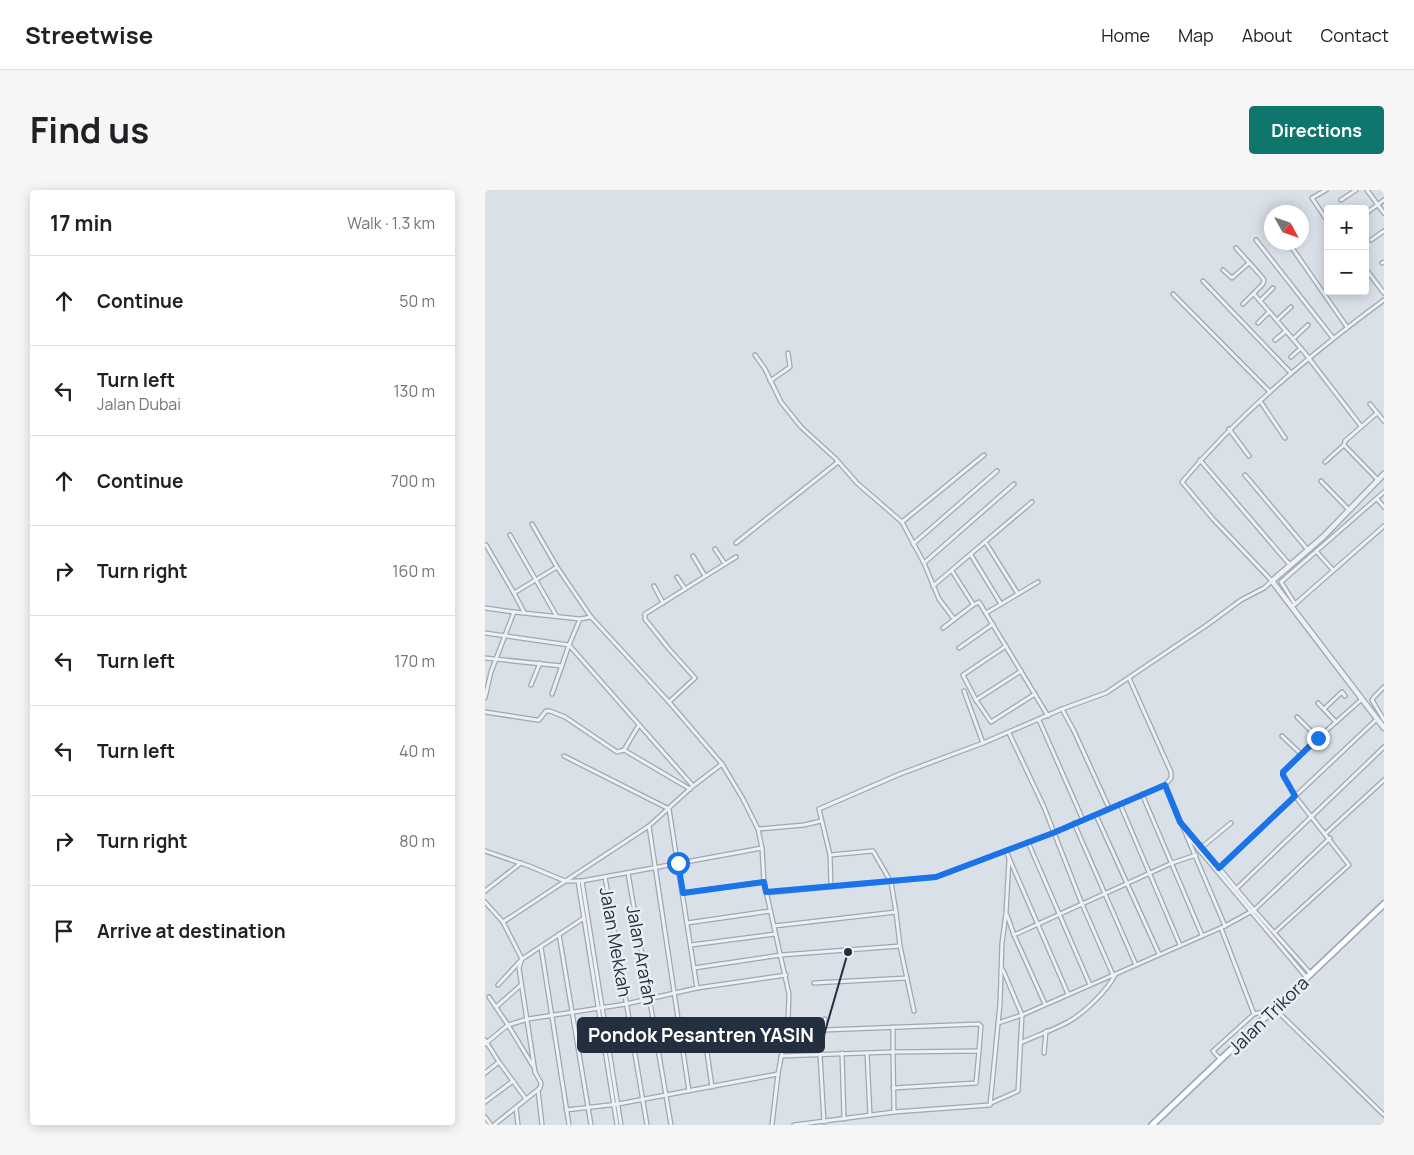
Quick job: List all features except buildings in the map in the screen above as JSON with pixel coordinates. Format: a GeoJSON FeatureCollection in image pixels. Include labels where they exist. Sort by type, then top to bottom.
{"type":"FeatureCollection","features":[{"type":"Feature","properties":{"kind":"main road","name":"Jalan Trikora"},"geometry":{"type":"LineString","coordinates":[[1152,1125],[1384,904]]}},
{"type":"Feature","properties":{"kind":"street"},"geometry":{"type":"LineString","coordinates":[[1324,216],[1312,198],[1326,190]]}},
{"type":"Feature","properties":{"kind":"street"},"geometry":{"type":"LineString","coordinates":[[1341,200],[1356,190]]}},
{"type":"Feature","properties":{"kind":"street"},"geometry":{"type":"LineString","coordinates":[[1367,190],[1384,213]]}},
{"type":"Feature","properties":{"kind":"street"},"geometry":{"type":"LineString","coordinates":[[1369,211],[1384,200]]}},
{"type":"Feature","properties":{"kind":"street"},"geometry":{"type":"LineString","coordinates":[[1371,240],[1384,231]]}},
{"type":"Feature","properties":{"kind":"street"},"geometry":{"type":"LineString","coordinates":[[1256,240],[1333,338]]}},
{"type":"Feature","properties":{"kind":"street"},"geometry":{"type":"LineString","coordinates":[[1236,248],[1263,278],[1263,284],[1243,304]]}},
{"type":"Feature","properties":{"kind":"street"},"geometry":{"type":"LineString","coordinates":[[1294,250],[1347,327]]}},
{"type":"Feature","properties":{"kind":"street"},"geometry":{"type":"LineString","coordinates":[[1223,270],[1232,278],[1249,264]]}},
{"type":"Feature","properties":{"kind":"street"},"geometry":{"type":"LineString","coordinates":[[1369,273],[1384,293]]}},
{"type":"Feature","properties":{"kind":"street"},"geometry":{"type":"LineString","coordinates":[[1203,281],[1291,373]]}},
{"type":"Feature","properties":{"kind":"street"},"geometry":{"type":"LineString","coordinates":[[1260,301],[1273,288]]}},
{"type":"Feature","properties":{"kind":"street"},"geometry":{"type":"LineString","coordinates":[[1173,294],[1270,392]]}},
{"type":"Feature","properties":{"kind":"street"},"geometry":{"type":"LineString","coordinates":[[1254,294],[1301,348],[1361,426]]}},
{"type":"Feature","properties":{"kind":"street"},"geometry":{"type":"LineString","coordinates":[[1384,300],[1347,327],[1291,373],[1229,429],[1182,482],[1213,519],[1293,606],[1384,728]]}},
{"type":"Feature","properties":{"kind":"street"},"geometry":{"type":"LineString","coordinates":[[1277,320],[1291,307]]}},
{"type":"Feature","properties":{"kind":"street"},"geometry":{"type":"LineString","coordinates":[[1258,323],[1269,312]]}},
{"type":"Feature","properties":{"kind":"street"},"geometry":{"type":"LineString","coordinates":[[1293,339],[1308,325]]}},
{"type":"Feature","properties":{"kind":"street"},"geometry":{"type":"LineString","coordinates":[[1275,340],[1285,331]]}},
{"type":"Feature","properties":{"kind":"street"},"geometry":{"type":"LineString","coordinates":[[1291,356],[1301,348]]}},
{"type":"Feature","properties":{"kind":"street"},"geometry":{"type":"LineString","coordinates":[[770,381],[790,367],[788,353]]}},
{"type":"Feature","properties":{"kind":"street"},"geometry":{"type":"LineString","coordinates":[[755,355],[765,369],[781,402],[801,427],[857,483],[902,522],[924,563],[939,599],[954,619]]}},
{"type":"Feature","properties":{"kind":"street"},"geometry":{"type":"LineString","coordinates":[[1260,401],[1285,438]]}},
{"type":"Feature","properties":{"kind":"street"},"geometry":{"type":"LineString","coordinates":[[1370,404],[1384,421]]}},
{"type":"Feature","properties":{"kind":"street"},"geometry":{"type":"LineString","coordinates":[[1325,462],[1344,445],[1345,441],[1377,413]]}},
{"type":"Feature","properties":{"kind":"street"},"geometry":{"type":"LineString","coordinates":[[1229,429],[1249,456]]}},
{"type":"Feature","properties":{"kind":"street"},"geometry":{"type":"LineString","coordinates":[[1344,445],[1378,480]]}},
{"type":"Feature","properties":{"kind":"street"},"geometry":{"type":"LineString","coordinates":[[902,522],[984,456]]}},
{"type":"Feature","properties":{"kind":"street"},"geometry":{"type":"LineString","coordinates":[[1200,460],[1291,566]]}},
{"type":"Feature","properties":{"kind":"street"},"geometry":{"type":"LineString","coordinates":[[736,544],[838,462]]}},
{"type":"Feature","properties":{"kind":"street"},"geometry":{"type":"LineString","coordinates":[[913,544],[997,471]]}},
{"type":"Feature","properties":{"kind":"street"},"geometry":{"type":"LineString","coordinates":[[831,886],[830,855],[819,809],[900,774],[1009,733],[1062,709],[1106,693],[1241,600],[1272,581],[1308,550],[1384,474]]}},
{"type":"Feature","properties":{"kind":"street"},"geometry":{"type":"LineString","coordinates":[[1245,475],[1308,550]]}},
{"type":"Feature","properties":{"kind":"street"},"geometry":{"type":"LineString","coordinates":[[1321,481],[1349,510]]}},
{"type":"Feature","properties":{"kind":"street"},"geometry":{"type":"LineString","coordinates":[[924,563],[1014,484]]}},
{"type":"Feature","properties":{"kind":"street"},"geometry":{"type":"LineString","coordinates":[[1293,606],[1281,582],[1384,492]]}},
{"type":"Feature","properties":{"kind":"street"},"geometry":{"type":"LineString","coordinates":[[1377,499],[1384,507]]}},
{"type":"Feature","properties":{"kind":"street"},"geometry":{"type":"LineString","coordinates":[[933,586],[1032,502]]}},
{"type":"Feature","properties":{"kind":"street"},"geometry":{"type":"LineString","coordinates":[[532,524],[591,617],[669,702],[722,764],[758,829],[762,848],[764,882],[786,975],[790,1008],[771,1125]]}},
{"type":"Feature","properties":{"kind":"street"},"geometry":{"type":"LineString","coordinates":[[1293,606],[1384,526]]}},
{"type":"Feature","properties":{"kind":"street"},"geometry":{"type":"LineString","coordinates":[[509,535],[557,616]]}},
{"type":"Feature","properties":{"kind":"street"},"geometry":{"type":"LineString","coordinates":[[986,542],[1019,594]]}},
{"type":"Feature","properties":{"kind":"street"},"geometry":{"type":"LineString","coordinates":[[486,545],[515,593],[524,612]]}},
{"type":"Feature","properties":{"kind":"street"},"geometry":{"type":"LineString","coordinates":[[715,549],[725,564]]}},
{"type":"Feature","properties":{"kind":"street"},"geometry":{"type":"LineString","coordinates":[[1316,551],[1333,570]]}},
{"type":"Feature","properties":{"kind":"street"},"geometry":{"type":"LineString","coordinates":[[971,555],[1001,604]]}},
{"type":"Feature","properties":{"kind":"street"},"geometry":{"type":"LineString","coordinates":[[693,556],[705,576]]}},
{"type":"Feature","properties":{"kind":"street"},"geometry":{"type":"LineString","coordinates":[[669,702],[695,678],[645,619],[645,614],[736,557]]}},
{"type":"Feature","properties":{"kind":"street"},"geometry":{"type":"LineString","coordinates":[[515,593],[557,566]]}},
{"type":"Feature","properties":{"kind":"street"},"geometry":{"type":"LineString","coordinates":[[951,571],[973,604]]}},
{"type":"Feature","properties":{"kind":"street"},"geometry":{"type":"LineString","coordinates":[[677,577],[685,589]]}},
{"type":"Feature","properties":{"kind":"street"},"geometry":{"type":"LineString","coordinates":[[987,613],[1038,582]]}},
{"type":"Feature","properties":{"kind":"street"},"geometry":{"type":"LineString","coordinates":[[654,586],[663,603]]}},
{"type":"Feature","properties":{"kind":"street"},"geometry":{"type":"LineString","coordinates":[[943,628],[973,604],[979,602],[1048,716]]}},
{"type":"Feature","properties":{"kind":"street"},"geometry":{"type":"LineString","coordinates":[[485,608],[580,619],[591,617]]}},
{"type":"Feature","properties":{"kind":"street"},"geometry":{"type":"LineString","coordinates":[[485,698],[496,659],[514,612]]}},
{"type":"Feature","properties":{"kind":"street"},"geometry":{"type":"LineString","coordinates":[[552,694],[580,619]]}},
{"type":"Feature","properties":{"kind":"street"},"geometry":{"type":"LineString","coordinates":[[959,648],[993,624]]}},
{"type":"Feature","properties":{"kind":"street"},"geometry":{"type":"LineString","coordinates":[[485,633],[569,645],[692,787]]}},
{"type":"Feature","properties":{"kind":"street"},"geometry":{"type":"LineString","coordinates":[[1006,646],[963,675],[975,700],[991,722],[1035,694]]}},
{"type":"Feature","properties":{"kind":"street"},"geometry":{"type":"LineString","coordinates":[[485,658],[562,666]]}},
{"type":"Feature","properties":{"kind":"street"},"geometry":{"type":"LineString","coordinates":[[531,685],[539,663]]}},
{"type":"Feature","properties":{"kind":"street"},"geometry":{"type":"LineString","coordinates":[[975,700],[1021,671]]}},
{"type":"Feature","properties":{"kind":"street"},"geometry":{"type":"LineString","coordinates":[[766,892],[936,877],[1053,833],[1165,785],[1171,778],[1171,772],[1129,678]]}},
{"type":"Feature","properties":{"kind":"street"},"geometry":{"type":"LineString","coordinates":[[1384,687],[1373,698],[1373,702],[1384,720]]}},
{"type":"Feature","properties":{"kind":"street"},"geometry":{"type":"LineString","coordinates":[[964,691],[983,743]]}},
{"type":"Feature","properties":{"kind":"street"},"geometry":{"type":"LineString","coordinates":[[1324,710],[1342,692],[1345,696]]}},
{"type":"Feature","properties":{"kind":"street"},"geometry":{"type":"LineString","coordinates":[[1275,932],[1349,865],[1330,838],[1295,796],[1283,774],[1286,768],[1362,699]]}},
{"type":"Feature","properties":{"kind":"street"},"geometry":{"type":"LineString","coordinates":[[1318,703],[1336,722]]}},
{"type":"Feature","properties":{"kind":"street"},"geometry":{"type":"LineString","coordinates":[[1062,709],[1109,808]]}},
{"type":"Feature","properties":{"kind":"street"},"geometry":{"type":"LineString","coordinates":[[485,712],[539,720],[545,711],[550,711],[565,717],[617,752],[624,750],[639,725]]}},
{"type":"Feature","properties":{"kind":"street"},"geometry":{"type":"LineString","coordinates":[[1297,717],[1318,738]]}},
{"type":"Feature","properties":{"kind":"street"},"geometry":{"type":"LineString","coordinates":[[1219,868],[1377,719]]}},
{"type":"Feature","properties":{"kind":"street"},"geometry":{"type":"LineString","coordinates":[[1039,720],[1083,820]]}},
{"type":"Feature","properties":{"kind":"street"},"geometry":{"type":"LineString","coordinates":[[1009,733],[1044,807],[1053,833],[1114,974],[1111,982],[1098,997],[1074,1018],[1020,1043]]}},
{"type":"Feature","properties":{"kind":"street"},"geometry":{"type":"LineString","coordinates":[[1282,736],[1301,754]]}},
{"type":"Feature","properties":{"kind":"street"},"geometry":{"type":"LineString","coordinates":[[1236,889],[1384,746]]}},
{"type":"Feature","properties":{"kind":"street"},"geometry":{"type":"LineString","coordinates":[[624,750],[692,787]]}},
{"type":"Feature","properties":{"kind":"street"},"geometry":{"type":"LineString","coordinates":[[564,756],[669,809]]}},
{"type":"Feature","properties":{"kind":"street"},"geometry":{"type":"LineString","coordinates":[[503,922],[649,826],[692,787],[722,764]]}},
{"type":"Feature","properties":{"kind":"street"},"geometry":{"type":"LineString","coordinates":[[1326,833],[1384,780]]}},
{"type":"Feature","properties":{"kind":"street"},"geometry":{"type":"LineString","coordinates":[[1165,785],[1225,926]]}},
{"type":"Feature","properties":{"kind":"street"},"geometry":{"type":"LineString","coordinates":[[1142,794],[1202,935]]}},
{"type":"Feature","properties":{"kind":"street"},"geometry":{"type":"LineString","coordinates":[[1120,804],[1180,945]]}},
{"type":"Feature","properties":{"kind":"street"},"geometry":{"type":"LineString","coordinates":[[669,809],[697,988]]}},
{"type":"Feature","properties":{"kind":"street"},"geometry":{"type":"LineString","coordinates":[[1096,814],[1159,954]]}},
{"type":"Feature","properties":{"kind":"street"},"geometry":{"type":"LineString","coordinates":[[758,829],[821,822]]}},
{"type":"Feature","properties":{"kind":"street"},"geometry":{"type":"LineString","coordinates":[[1180,822],[1252,911],[1275,932],[1309,976]]}},
{"type":"Feature","properties":{"kind":"street"},"geometry":{"type":"LineString","coordinates":[[1202,848],[1231,822]]}},
{"type":"Feature","properties":{"kind":"street"},"geometry":{"type":"LineString","coordinates":[[1074,823],[1136,964]]}},
{"type":"Feature","properties":{"kind":"street"},"geometry":{"type":"LineString","coordinates":[[649,826],[689,1091]]}},
{"type":"Feature","properties":{"kind":"street"},"geometry":{"type":"LineString","coordinates":[[1185,832],[1309,976]]}},
{"type":"Feature","properties":{"kind":"street"},"geometry":{"type":"LineString","coordinates":[[998,1022],[1021,1015],[1225,926],[1252,911],[1330,838]]}},
{"type":"Feature","properties":{"kind":"street"},"geometry":{"type":"LineString","coordinates":[[1028,842],[1090,985]]}},
{"type":"Feature","properties":{"kind":"street"},"geometry":{"type":"LineString","coordinates":[[485,850],[565,881],[580,881],[762,848]]}},
{"type":"Feature","properties":{"kind":"street"},"geometry":{"type":"LineString","coordinates":[[830,855],[873,851],[891,882],[900,946],[914,1011]]}},
{"type":"Feature","properties":{"kind":"street"},"geometry":{"type":"LineString","coordinates":[[1006,851],[1068,994]]}},
{"type":"Feature","properties":{"kind":"street"},"geometry":{"type":"LineString","coordinates":[[1014,935],[1172,863],[1196,855]]}},
{"type":"Feature","properties":{"kind":"street"},"geometry":{"type":"LineString","coordinates":[[991,1104],[1002,943],[1007,913],[1009,859]]}},
{"type":"Feature","properties":{"kind":"street"},"geometry":{"type":"LineString","coordinates":[[485,891],[521,863]]}},
{"type":"Feature","properties":{"kind":"street","name":"Jalan Arafah"},"geometry":{"type":"LineString","coordinates":[[628,873],[671,1125]]}},
{"type":"Feature","properties":{"kind":"street","name":"Jalan Mekkah"},"geometry":{"type":"LineString","coordinates":[[605,877],[647,1125]]}},
{"type":"Feature","properties":{"kind":"street"},"geometry":{"type":"LineString","coordinates":[[580,881],[619,1125]]}},
{"type":"Feature","properties":{"kind":"street"},"geometry":{"type":"LineString","coordinates":[[683,893],[764,882]]}},
{"type":"Feature","properties":{"kind":"street"},"geometry":{"type":"LineString","coordinates":[[485,902],[503,922],[522,959],[519,968],[535,1072]]}},
{"type":"Feature","properties":{"kind":"street"},"geometry":{"type":"LineString","coordinates":[[687,923],[770,911]]}},
{"type":"Feature","properties":{"kind":"street"},"geometry":{"type":"LineString","coordinates":[[774,926],[896,912]]}},
{"type":"Feature","properties":{"kind":"street"},"geometry":{"type":"LineString","coordinates":[[1007,913],[1014,935],[1045,1004]]}},
{"type":"Feature","properties":{"kind":"street"},"geometry":{"type":"LineString","coordinates":[[499,985],[522,959],[585,917]]}},
{"type":"Feature","properties":{"kind":"street"},"geometry":{"type":"LineString","coordinates":[[1221,928],[1254,1014]]}},
{"type":"Feature","properties":{"kind":"street"},"geometry":{"type":"LineString","coordinates":[[559,934],[591,1125]]}},
{"type":"Feature","properties":{"kind":"street"},"geometry":{"type":"LineString","coordinates":[[691,945],[775,934]]}},
{"type":"Feature","properties":{"kind":"street"},"geometry":{"type":"LineString","coordinates":[[694,968],[781,955],[900,946]]}},
{"type":"Feature","properties":{"kind":"street"},"geometry":{"type":"LineString","coordinates":[[541,947],[569,1125]]}},
{"type":"Feature","properties":{"kind":"street"},"geometry":{"type":"LineString","coordinates":[[794,1125],[894,1112],[989,1106],[1017,1091],[1021,1015],[1001,967]]}},
{"type":"Feature","properties":{"kind":"street"},"geometry":{"type":"LineString","coordinates":[[526,1099],[485,1042],[508,1025],[527,1019],[626,1004],[697,988],[786,975]]}},
{"type":"Feature","properties":{"kind":"street"},"geometry":{"type":"LineString","coordinates":[[814,983],[907,978]]}},
{"type":"Feature","properties":{"kind":"street"},"geometry":{"type":"LineString","coordinates":[[496,1007],[522,985]]}},
{"type":"Feature","properties":{"kind":"street"},"geometry":{"type":"LineString","coordinates":[[485,1117],[493,1125],[541,1085],[530,1061],[489,997]]}},
{"type":"Feature","properties":{"kind":"street"},"geometry":{"type":"LineString","coordinates":[[1221,1060],[1213,1051],[1254,1014],[1275,1009],[1384,1115]]}},
{"type":"Feature","properties":{"kind":"street"},"geometry":{"type":"LineString","coordinates":[[824,1122],[820,1054],[825,1019]]}},
{"type":"Feature","properties":{"kind":"street"},"geometry":{"type":"LineString","coordinates":[[824,1030],[980,1024],[976,1083],[893,1088]]}},
{"type":"Feature","properties":{"kind":"street"},"geometry":{"type":"LineString","coordinates":[[893,1027],[894,1112]]}},
{"type":"Feature","properties":{"kind":"street"},"geometry":{"type":"LineString","coordinates":[[1044,1053],[1046,1032]]}},
{"type":"Feature","properties":{"kind":"street"},"geometry":{"type":"LineString","coordinates":[[781,1056],[979,1051]]}},
{"type":"Feature","properties":{"kind":"street"},"geometry":{"type":"LineString","coordinates":[[707,1052],[712,1087]]}},
{"type":"Feature","properties":{"kind":"street"},"geometry":{"type":"LineString","coordinates":[[867,1053],[870,1115]]}},
{"type":"Feature","properties":{"kind":"street"},"geometry":{"type":"LineString","coordinates":[[842,1054],[844,1119]]}},
{"type":"Feature","properties":{"kind":"street"},"geometry":{"type":"LineString","coordinates":[[485,1073],[499,1062]]}},
{"type":"Feature","properties":{"kind":"street"},"geometry":{"type":"LineString","coordinates":[[566,1110],[616,1105],[778,1074]]}},
{"type":"Feature","properties":{"kind":"street"},"geometry":{"type":"LineString","coordinates":[[485,1102],[513,1081]]}},
{"type":"Feature","properties":{"kind":"street"},"geometry":{"type":"LineString","coordinates":[[538,1089],[542,1125]]}},
{"type":"Feature","properties":{"kind":"street"},"geometry":{"type":"LineString","coordinates":[[516,1107],[519,1125]]}},
{"type":"Feature","properties":{"kind":"place","name":"Pondok Pesantren YASIN"},"geometry":{"type":"Point","coordinates":[848,952]}},
{"type":"Feature","properties":{"kind":"route"},"geometry":{"type":"LineString","coordinates":[[678,863],[683,893],[764,882],[766,892],[936,877],[1053,833],[1165,785],[1180,822],[1219,868],[1295,796],[1283,772],[1318,738]]}}]}
